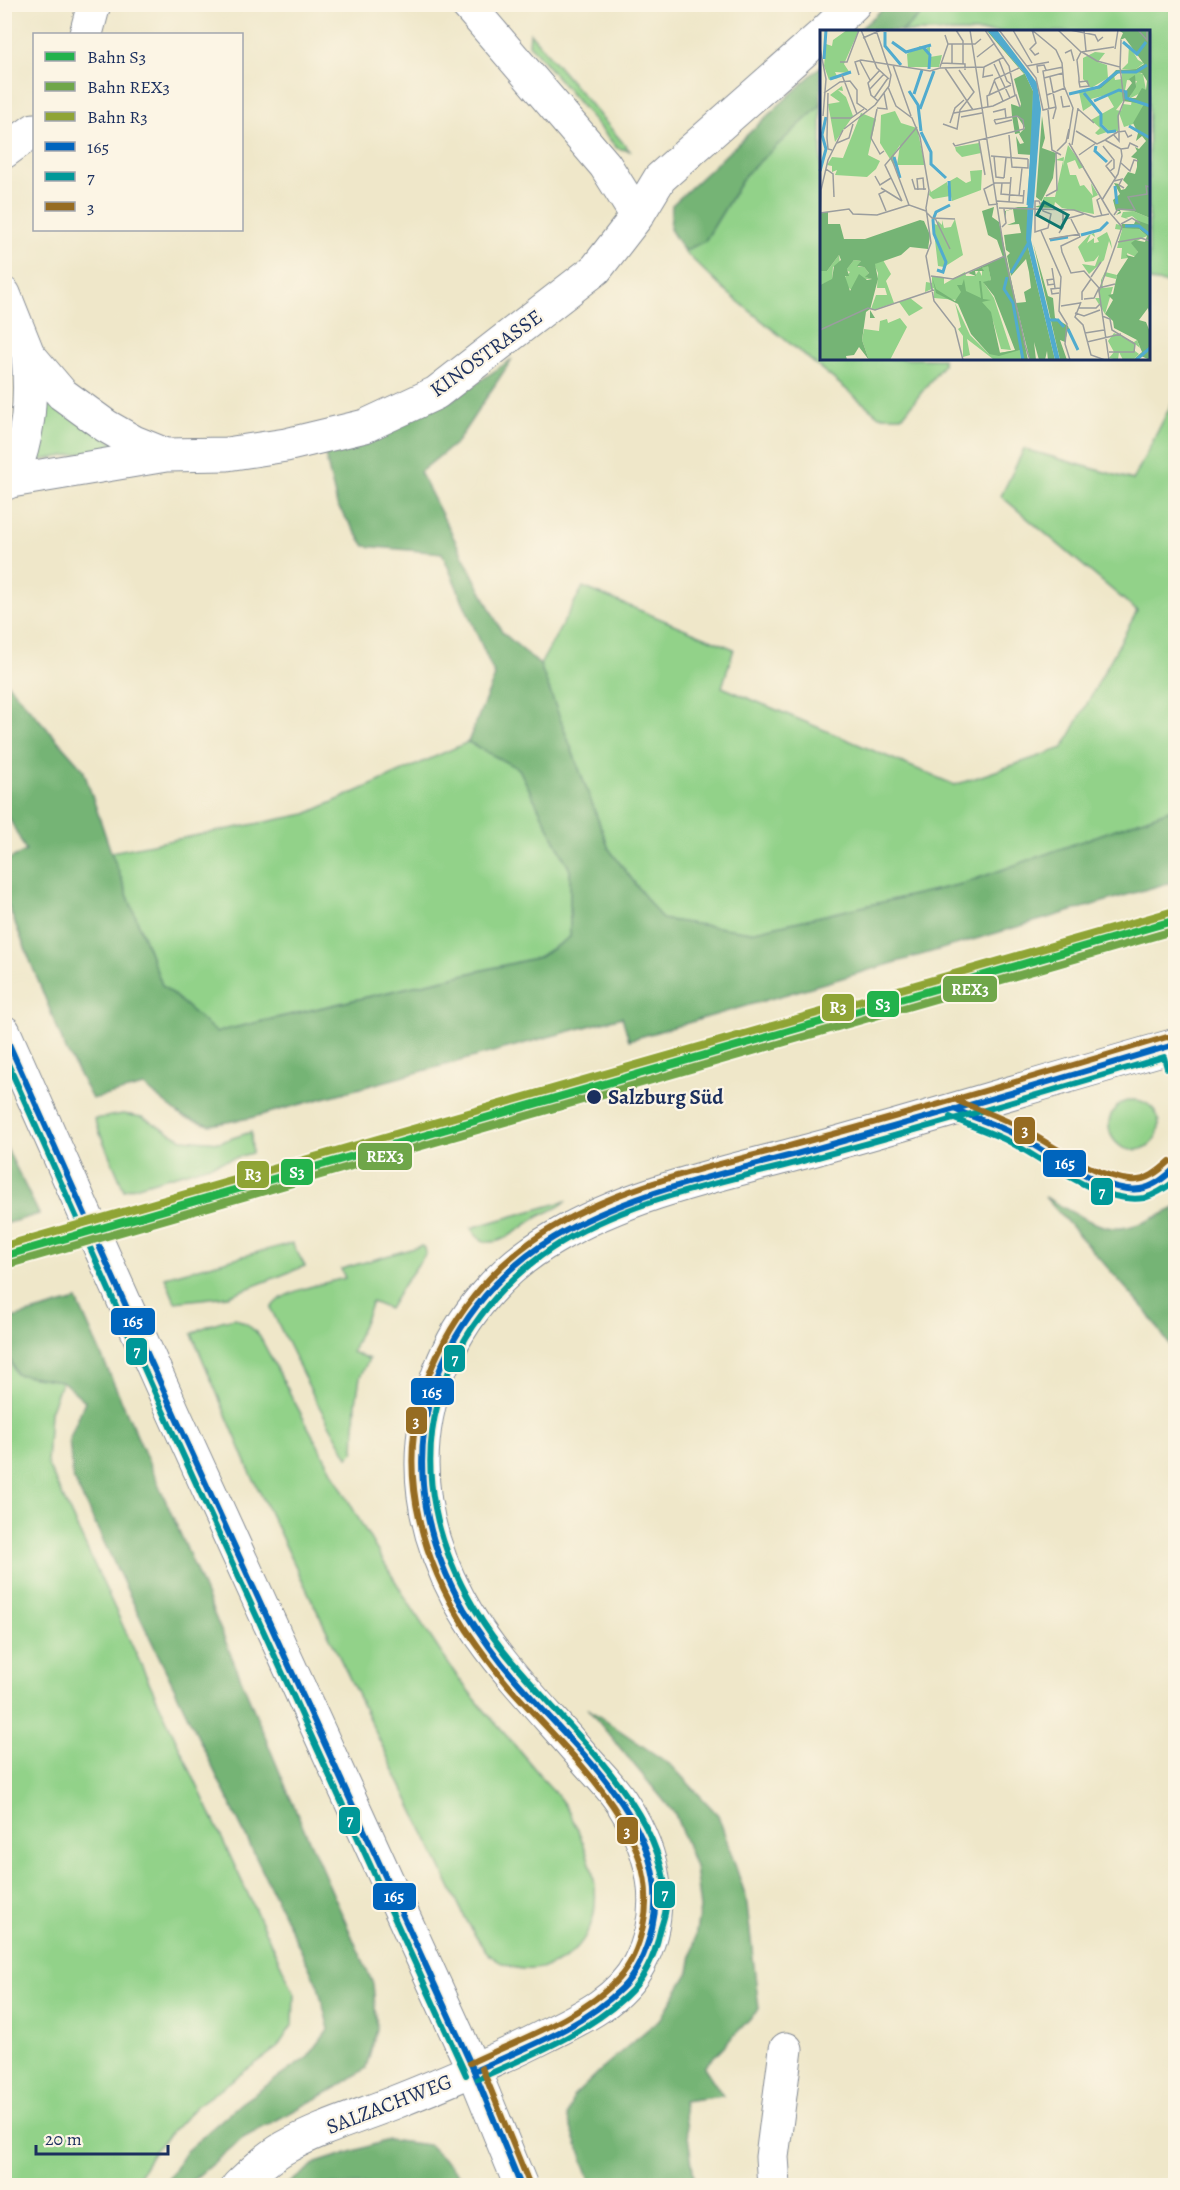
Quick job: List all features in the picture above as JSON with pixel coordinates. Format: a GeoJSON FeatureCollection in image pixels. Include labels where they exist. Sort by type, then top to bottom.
{"type":"FeatureCollection","features":[{"type":"Feature","properties":{"kind":"street"},"geometry":{"type":"LineString","coordinates":[[86,33],[94,4]]}},
{"type":"Feature","properties":{"kind":"street"},"geometry":{"type":"LineString","coordinates":[[467,4],[605,165],[637,216]]}},
{"type":"Feature","properties":{"kind":"street"},"geometry":{"type":"LineString","coordinates":[[827,30],[855,4]]}},
{"type":"Feature","properties":{"kind":"street","name":"KINOSTRASSE"},"geometry":{"type":"LineString","coordinates":[[8,482],[166,455],[227,454],[285,445],[365,426],[436,393],[596,269],[637,216],[660,178],[820,37]]}},
{"type":"Feature","properties":{"kind":"street"},"geometry":{"type":"LineString","coordinates":[[4,152],[33,131]]}},
{"type":"Feature","properties":{"kind":"street"},"geometry":{"type":"LineString","coordinates":[[4,294],[28,354],[31,388],[22,452],[8,482]]}},
{"type":"Feature","properties":{"kind":"street"},"geometry":{"type":"LineString","coordinates":[[28,354],[63,394],[84,410],[134,442],[166,455]]}},
{"type":"Feature","properties":{"kind":"street"},"geometry":{"type":"LineString","coordinates":[[4,1032],[176,1418],[474,2071],[521,2186]]}},
{"type":"Feature","properties":{"kind":"street","name":"SALZACHWEG"},"geometry":{"type":"LineString","coordinates":[[238,2186],[288,2146],[315,2133],[474,2071],[575,2021],[602,2004],[622,1987],[638,1966],[651,1936],[656,1891],[651,1861],[638,1829],[621,1801],[513,1677],[486,1641],[458,1599],[434,1544],[423,1497],[421,1449],[427,1405],[441,1364],[464,1323],[487,1291],[514,1267],[552,1239],[605,1212],[682,1185],[1176,1045]]}},
{"type":"Feature","properties":{"kind":"street"},"geometry":{"type":"LineString","coordinates":[[774,2186],[772,2157],[786,2049]]}},
{"type":"Feature","properties":{"kind":"green space"},"geometry":{"type":"Polygon","coordinates":[[[887,4],[937,5],[924,12],[903,30],[859,30],[887,4]]]}},
{"type":"Feature","properties":{"kind":"green space"},"geometry":{"type":"Polygon","coordinates":[[[937,5],[1175,5],[1175,284],[1150,281],[1150,30],[904,30],[924,12],[937,5]]]}},
{"type":"Feature","properties":{"kind":"green space"},"geometry":{"type":"Polygon","coordinates":[[[530,33],[630,151],[617,148],[529,44],[530,33]]]}},
{"type":"Feature","properties":{"kind":"green space"},"geometry":{"type":"Polygon","coordinates":[[[820,67],[820,106],[745,175],[705,241],[684,251],[670,229],[672,205],[820,67]]]}},
{"type":"Feature","properties":{"kind":"green space"},"geometry":{"type":"Polygon","coordinates":[[[820,106],[820,360],[943,360],[943,365],[903,416],[879,416],[723,289],[684,251],[705,241],[745,175],[820,106]]]}},
{"type":"Feature","properties":{"kind":"green space"},"geometry":{"type":"Polygon","coordinates":[[[512,359],[457,442],[420,472],[502,632],[540,665],[609,849],[662,919],[751,932],[962,884],[1175,808],[1175,881],[629,1040],[622,1017],[250,1118],[210,1125],[183,1117],[144,1086],[92,1099],[66,1050],[5,898],[5,861],[26,851],[5,810],[4,680],[83,769],[111,852],[162,985],[216,1032],[540,957],[570,937],[570,870],[519,769],[468,742],[495,676],[442,553],[365,546],[337,505],[324,450],[452,400],[512,359]]]}},
{"type":"Feature","properties":{"kind":"green space"},"geometry":{"type":"Polygon","coordinates":[[[43,391],[119,447],[29,462],[43,391]]]}},
{"type":"Feature","properties":{"kind":"green space"},"geometry":{"type":"Polygon","coordinates":[[[1175,397],[1175,808],[962,884],[751,932],[662,920],[609,849],[540,665],[583,587],[734,649],[722,687],[955,785],[1063,748],[1137,611],[1001,496],[1024,449],[1133,480],[1175,397]]]}},
{"type":"Feature","properties":{"kind":"green space"},"geometry":{"type":"Polygon","coordinates":[[[468,742],[519,769],[570,870],[570,937],[539,957],[216,1032],[162,985],[111,852],[306,814],[468,742]]]}},
{"type":"Feature","properties":{"kind":"green space"},"geometry":{"type":"Polygon","coordinates":[[[1134,1100],[1152,1107],[1159,1125],[1152,1143],[1134,1150],[1116,1143],[1109,1125],[1116,1107],[1134,1100]]]}},
{"type":"Feature","properties":{"kind":"green space"},"geometry":{"type":"Polygon","coordinates":[[[123,1114],[142,1117],[182,1139],[220,1142],[251,1132],[252,1153],[124,1190],[94,1119],[123,1114]]]}},
{"type":"Feature","properties":{"kind":"green space"},"geometry":{"type":"Polygon","coordinates":[[[4,1143],[39,1214],[5,1224],[4,1224],[4,1143]]]}},
{"type":"Feature","properties":{"kind":"green space"},"geometry":{"type":"Polygon","coordinates":[[[1045,1197],[1088,1220],[1113,1228],[1137,1225],[1175,1208],[1175,1353],[1147,1312],[1045,1197]]]}},
{"type":"Feature","properties":{"kind":"green space"},"geometry":{"type":"Polygon","coordinates":[[[566,1201],[512,1234],[494,1242],[478,1237],[471,1228],[566,1201]]]}},
{"type":"Feature","properties":{"kind":"green space"},"geometry":{"type":"Polygon","coordinates":[[[292,1243],[305,1266],[228,1296],[175,1302],[165,1277],[292,1243]]]}},
{"type":"Feature","properties":{"kind":"green space"},"geometry":{"type":"Polygon","coordinates":[[[421,1246],[425,1248],[426,1253],[389,1309],[372,1302],[352,1352],[369,1359],[360,1377],[356,1403],[354,1452],[348,1457],[315,1399],[271,1309],[275,1303],[292,1293],[345,1278],[341,1269],[421,1246]]]}},
{"type":"Feature","properties":{"kind":"green space"},"geometry":{"type":"Polygon","coordinates":[[[77,1300],[187,1549],[290,1797],[373,1984],[377,2030],[366,2068],[336,2088],[243,2138],[187,2185],[164,2185],[185,2152],[241,2103],[308,2057],[329,2029],[318,1986],[73,1478],[69,1440],[85,1401],[62,1381],[16,1374],[5,1345],[5,1320],[77,1300]]]}},
{"type":"Feature","properties":{"kind":"green space"},"geometry":{"type":"Polygon","coordinates":[[[235,1318],[247,1324],[259,1335],[327,1462],[425,1629],[462,1683],[563,1802],[576,1826],[592,1869],[595,1908],[590,1926],[578,1947],[555,1964],[529,1969],[515,1968],[502,1963],[484,1949],[459,1906],[251,1474],[192,1334],[202,1328],[235,1318]]]}},
{"type":"Feature","properties":{"kind":"green space"},"geometry":{"type":"Polygon","coordinates":[[[4,1345],[16,1374],[62,1381],[50,1412],[47,1463],[294,1993],[293,2024],[277,2048],[195,2107],[154,2151],[133,2185],[5,2185],[4,1345]]]}},
{"type":"Feature","properties":{"kind":"green space"},"geometry":{"type":"Polygon","coordinates":[[[587,1708],[672,1766],[718,1815],[746,1897],[759,2009],[704,2067],[723,2096],[683,2101],[695,2185],[592,2185],[567,2117],[573,2097],[662,2017],[689,1972],[700,1909],[695,1867],[675,1814],[587,1708]]]}},
{"type":"Feature","properties":{"kind":"green space"},"geometry":{"type":"Polygon","coordinates":[[[388,2140],[429,2145],[461,2176],[465,2185],[287,2185],[316,2163],[388,2140]]]}},
{"type":"Feature","properties":{"kind":"rail line","name":"R3"},"geometry":{"type":"LineString","coordinates":[[4,1246],[1174,911]]}},
{"type":"Feature","properties":{"kind":"rail line","name":"S3"},"geometry":{"type":"LineString","coordinates":[[4,1256],[1176,920]]}},
{"type":"Feature","properties":{"kind":"rail line","name":"REX3"},"geometry":{"type":"LineString","coordinates":[[6,1265],[1176,930]]}},
{"type":"Feature","properties":{"kind":"transit line","name":"165"},"geometry":{"type":"LineString","coordinates":[[4,1033],[176,1418],[474,2071],[521,2186]]}},
{"type":"Feature","properties":{"kind":"transit line","name":"3"},"geometry":{"type":"LineString","coordinates":[[470,2063],[568,2017],[603,1993],[618,1979],[631,1961],[639,1940],[643,1926],[646,1891],[639,1858],[625,1825],[580,1764],[491,1664],[451,1604],[427,1549],[414,1491],[412,1462],[414,1432],[428,1377],[451,1329],[466,1307],[482,1286],[521,1250],[542,1234],[606,1200],[675,1176],[903,1114],[1167,1037],[1176,1039]]}},
{"type":"Feature","properties":{"kind":"transit line","name":"165"},"geometry":{"type":"LineString","coordinates":[[474,2071],[571,2026],[589,2015],[622,1988],[637,1968],[647,1944],[652,1928],[655,1892],[649,1857],[634,1823],[589,1760],[514,1678],[481,1636],[464,1609],[440,1559],[426,1506],[422,1451],[431,1396],[449,1349],[462,1327],[494,1286],[532,1252],[584,1221],[616,1207],[682,1184],[862,1136],[1170,1046]]}},
{"type":"Feature","properties":{"kind":"transit line","name":"7"},"geometry":{"type":"LineString","coordinates":[[4,1055],[168,1422],[466,2075]]}},
{"type":"Feature","properties":{"kind":"transit line","name":"7"},"geometry":{"type":"LineString","coordinates":[[478,2079],[574,2034],[625,1997],[638,1983],[652,1958],[666,1906],[663,1873],[652,1841],[636,1810],[616,1780],[490,1633],[460,1583],[441,1533],[431,1481],[430,1455],[433,1429],[438,1403],[446,1380],[467,1336],[496,1297],[531,1263],[581,1231],[645,1204],[902,1134],[1164,1057],[1167,1068]]}},
{"type":"Feature","properties":{"kind":"transit line","name":"3"},"geometry":{"type":"LineString","coordinates":[[958,1101],[1010,1122],[1087,1166],[1116,1177],[1130,1180],[1147,1178],[1170,1161]]}},
{"type":"Feature","properties":{"kind":"transit line","name":"165"},"geometry":{"type":"LineString","coordinates":[[954,1109],[1007,1130],[1076,1170],[1109,1185],[1125,1189],[1145,1188],[1160,1181],[1176,1167]]}},
{"type":"Feature","properties":{"kind":"transit line","name":"7"},"geometry":{"type":"LineString","coordinates":[[950,1117],[1003,1138],[1075,1180],[1110,1195],[1144,1198],[1161,1191],[1176,1180]]}},
{"type":"Feature","properties":{"kind":"transit line","name":"3"},"geometry":{"type":"LineString","coordinates":[[482,2068],[529,2183]]}},
{"type":"Feature","properties":{"kind":"place","name":"Salzburg Süd"},"geometry":{"type":"Point","coordinates":[594,1097]}}]}
